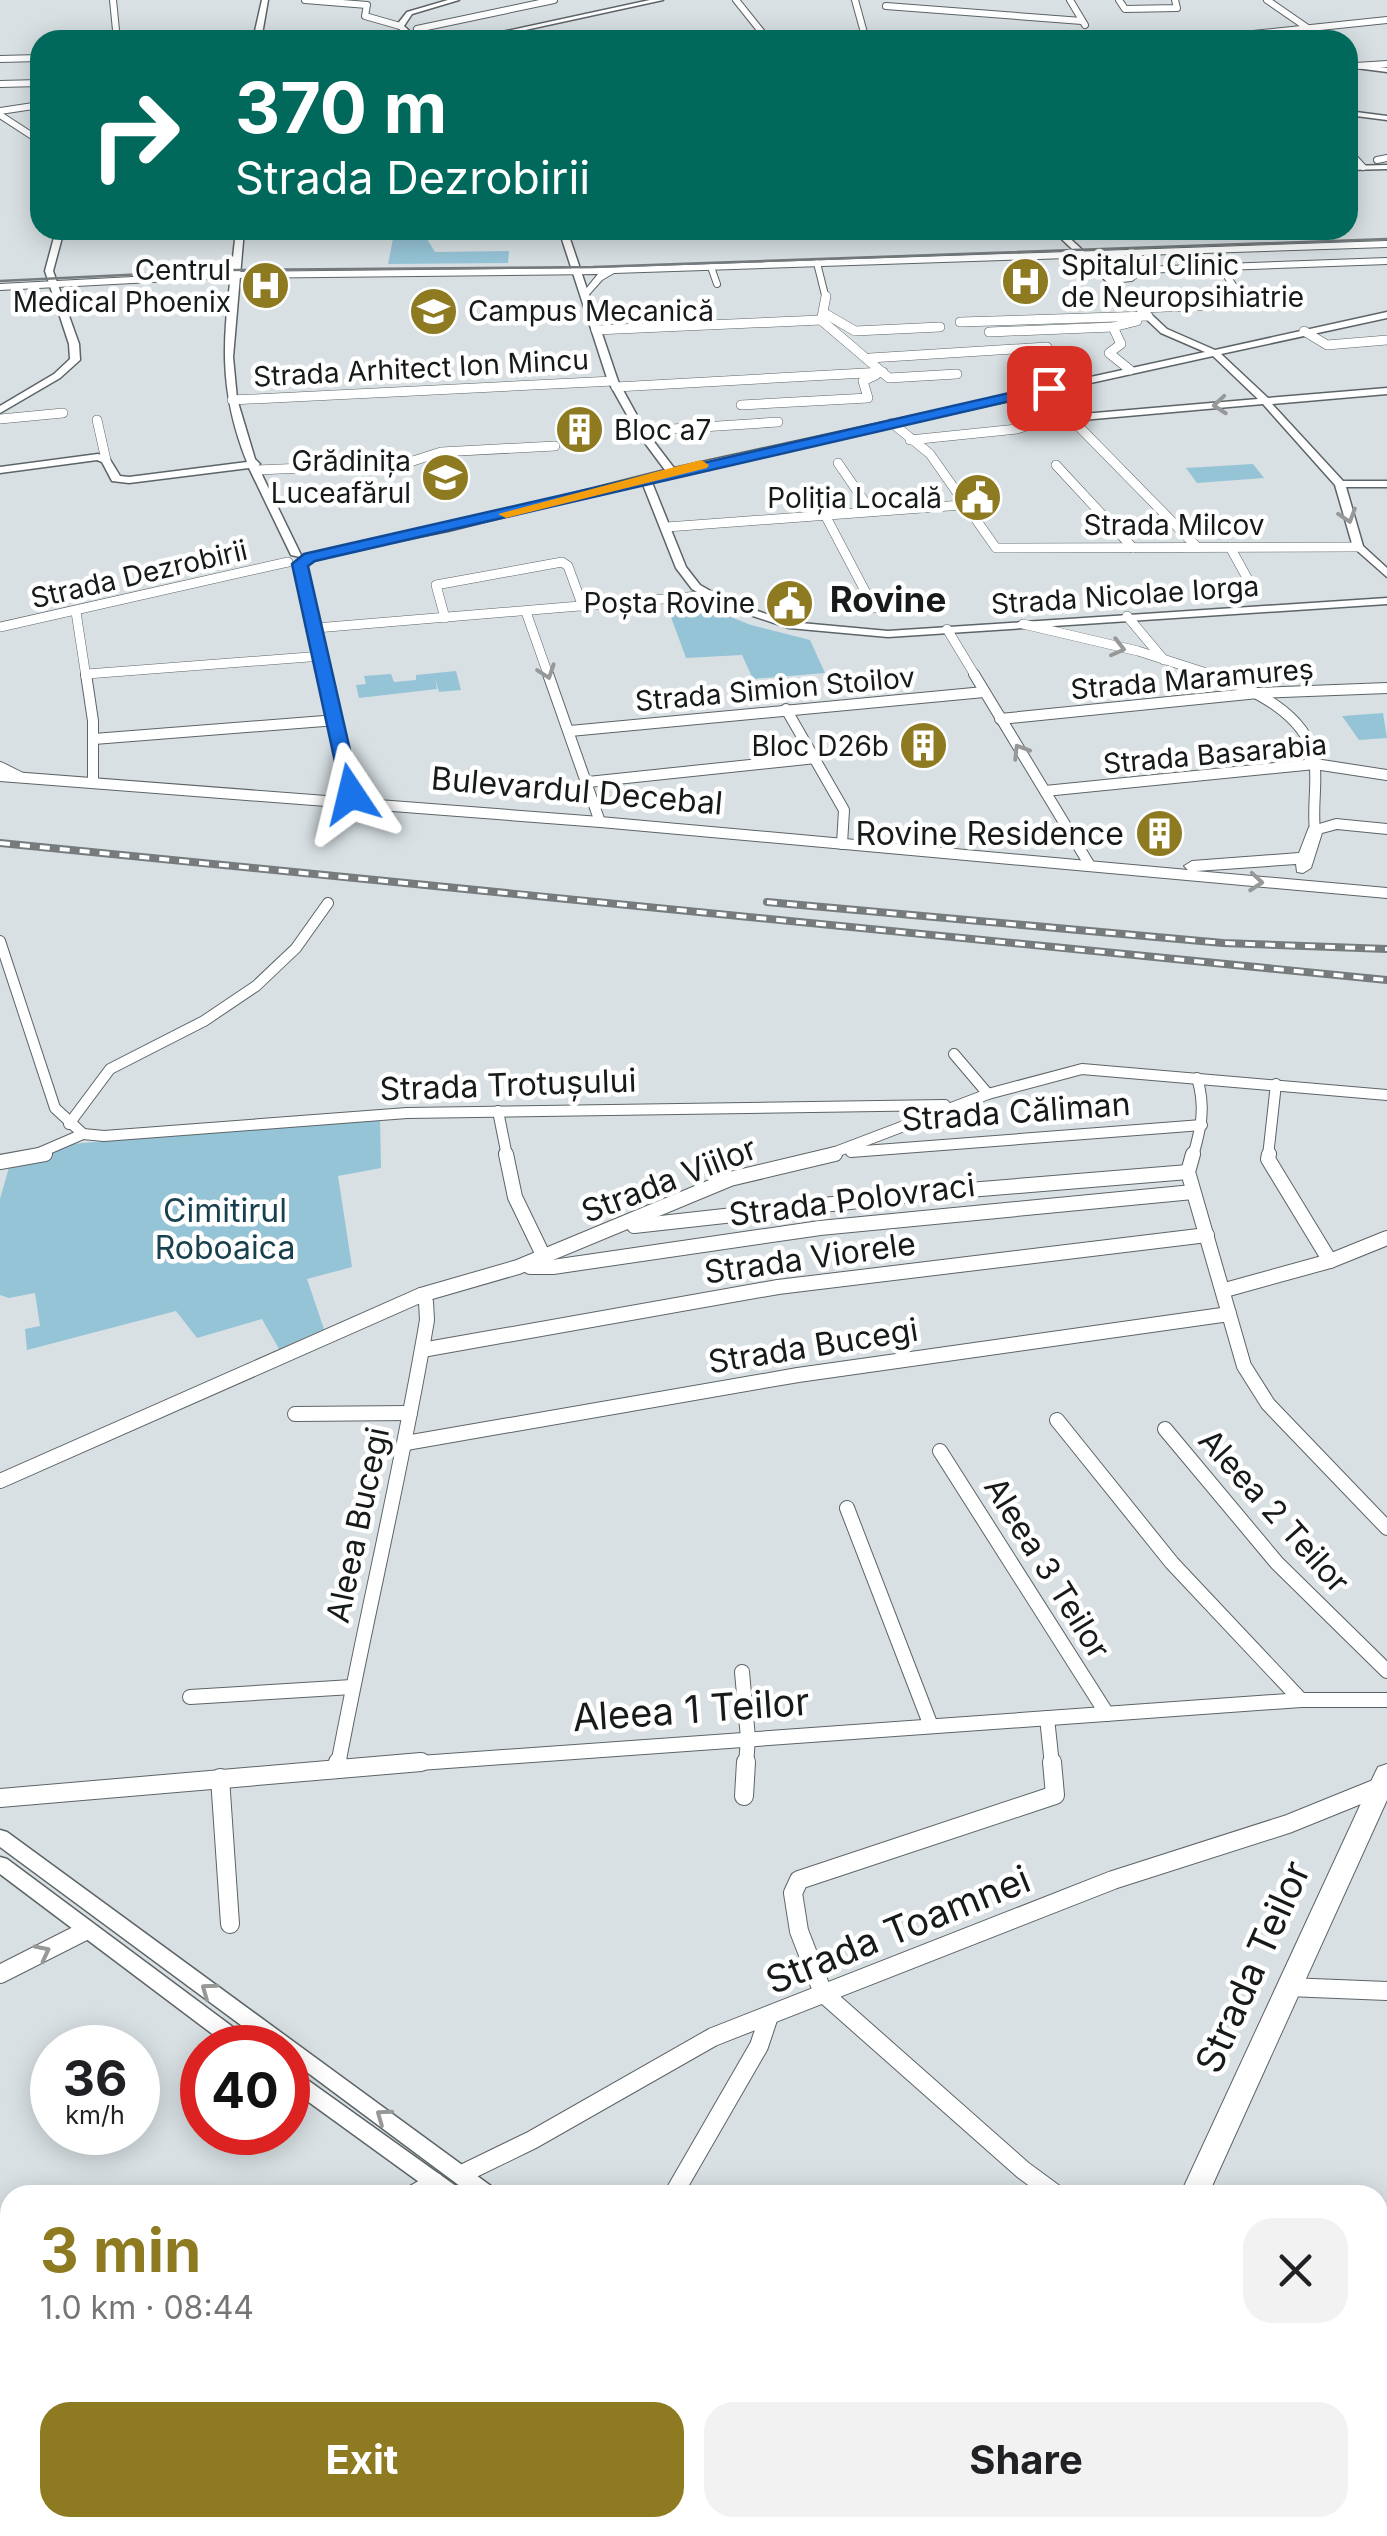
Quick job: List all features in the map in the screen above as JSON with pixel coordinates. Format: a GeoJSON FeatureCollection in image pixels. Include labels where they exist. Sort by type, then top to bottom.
{"type":"FeatureCollection","features":[{"type":"Feature","properties":{"kind":"main road"},"geometry":{"type":"LineString","coordinates":[[1358,238],[1387,239]]}},
{"type":"Feature","properties":{"kind":"main road"},"geometry":{"type":"LineString","coordinates":[[1358,240],[1362,238]]}},
{"type":"Feature","properties":{"kind":"main road"},"geometry":{"type":"LineString","coordinates":[[0,278],[1114,253],[1344,245],[1387,239]]}},
{"type":"Feature","properties":{"kind":"main road"},"geometry":{"type":"LineString","coordinates":[[577,268],[616,271],[1318,240]]}},
{"type":"Feature","properties":{"kind":"main road"},"geometry":{"type":"LineString","coordinates":[[1344,245],[1357,240]]}},
{"type":"Feature","properties":{"kind":"main road"},"geometry":{"type":"LineString","coordinates":[[1111,280],[1113,277],[1097,260],[1114,253]]}},
{"type":"Feature","properties":{"kind":"main road"},"geometry":{"type":"LineString","coordinates":[[586,295],[600,275],[616,271]]}},
{"type":"Feature","properties":{"kind":"main road"},"geometry":{"type":"LineString","coordinates":[[0,286],[52,279]]}},
{"type":"Feature","properties":{"kind":"main road","name":"Bulevardul Decebal"},"geometry":{"type":"LineString","coordinates":[[0,776],[600,822],[1387,893]]}},
{"type":"Feature","properties":{"kind":"main road"},"geometry":{"type":"LineString","coordinates":[[1302,886],[1304,858],[1315,830],[1336,824],[1387,829]]}},
{"type":"Feature","properties":{"kind":"main road","name":"Bulevardul Decebal"},"geometry":{"type":"LineString","coordinates":[[1089,864],[1196,866],[1304,858]]}},
{"type":"Feature","properties":{"kind":"main road","name":"Strada Teilor"},"geometry":{"type":"LineString","coordinates":[[1199,2185],[1382,1780]]}},
{"type":"Feature","properties":{"kind":"street"},"geometry":{"type":"LineString","coordinates":[[112,0],[116,30]]}},
{"type":"Feature","properties":{"kind":"street"},"geometry":{"type":"LineString","coordinates":[[259,30],[266,0]]}},
{"type":"Feature","properties":{"kind":"street"},"geometry":{"type":"LineString","coordinates":[[305,0],[367,5],[365,16],[404,30]]}},
{"type":"Feature","properties":{"kind":"street"},"geometry":{"type":"LineString","coordinates":[[378,19],[456,0]]}},
{"type":"Feature","properties":{"kind":"street"},"geometry":{"type":"LineString","coordinates":[[418,30],[554,0]]}},
{"type":"Feature","properties":{"kind":"street"},"geometry":{"type":"LineString","coordinates":[[517,30],[660,0]]}},
{"type":"Feature","properties":{"kind":"street"},"geometry":{"type":"LineString","coordinates":[[736,0],[760,30]]}},
{"type":"Feature","properties":{"kind":"street"},"geometry":{"type":"LineString","coordinates":[[855,0],[863,30]]}},
{"type":"Feature","properties":{"kind":"street"},"geometry":{"type":"LineString","coordinates":[[1070,0],[1087,30]]}},
{"type":"Feature","properties":{"kind":"street"},"geometry":{"type":"LineString","coordinates":[[1120,0],[1125,9],[1132,10],[1175,9],[1175,0]]}},
{"type":"Feature","properties":{"kind":"street"},"geometry":{"type":"LineString","coordinates":[[1267,0],[1312,28]]}},
{"type":"Feature","properties":{"kind":"street"},"geometry":{"type":"LineString","coordinates":[[886,6],[1082,22]]}},
{"type":"Feature","properties":{"kind":"street"},"geometry":{"type":"LineString","coordinates":[[400,26],[409,13]]}},
{"type":"Feature","properties":{"kind":"street"},"geometry":{"type":"LineString","coordinates":[[1292,30],[1387,20]]}},
{"type":"Feature","properties":{"kind":"street"},"geometry":{"type":"LineString","coordinates":[[0,59],[30,58]]}},
{"type":"Feature","properties":{"kind":"street"},"geometry":{"type":"LineString","coordinates":[[1358,66],[1387,68]]}},
{"type":"Feature","properties":{"kind":"street"},"geometry":{"type":"LineString","coordinates":[[0,84],[30,82]]}},
{"type":"Feature","properties":{"kind":"street"},"geometry":{"type":"LineString","coordinates":[[0,113],[30,106]]}},
{"type":"Feature","properties":{"kind":"street"},"geometry":{"type":"LineString","coordinates":[[0,113],[30,133]]}},
{"type":"Feature","properties":{"kind":"street"},"geometry":{"type":"LineString","coordinates":[[1358,114],[1387,118]]}},
{"type":"Feature","properties":{"kind":"street"},"geometry":{"type":"LineString","coordinates":[[1386,167],[1377,160],[1387,158]]}},
{"type":"Feature","properties":{"kind":"street"},"geometry":{"type":"LineString","coordinates":[[1358,162],[1362,167]]}},
{"type":"Feature","properties":{"kind":"street"},"geometry":{"type":"LineString","coordinates":[[1358,167],[1386,167]]}},
{"type":"Feature","properties":{"kind":"street"},"geometry":{"type":"LineString","coordinates":[[0,410],[57,376],[75,360],[74,344],[52,279],[58,240]]}},
{"type":"Feature","properties":{"kind":"street"},"geometry":{"type":"LineString","coordinates":[[239,240],[228,353],[232,400],[256,467],[298,560],[355,803]]}},
{"type":"Feature","properties":{"kind":"street"},"geometry":{"type":"LineString","coordinates":[[567,240],[614,384],[641,431],[672,472]]}},
{"type":"Feature","properties":{"kind":"street"},"geometry":{"type":"LineString","coordinates":[[1067,240],[1167,333],[1212,350],[1265,402],[1340,484],[1358,547],[1384,571]]}},
{"type":"Feature","properties":{"kind":"street"},"geometry":{"type":"LineString","coordinates":[[1344,245],[1360,262]]}},
{"type":"Feature","properties":{"kind":"street"},"geometry":{"type":"LineString","coordinates":[[1236,249],[1249,266]]}},
{"type":"Feature","properties":{"kind":"street"},"geometry":{"type":"LineString","coordinates":[[1111,280],[1131,278],[1140,270],[1387,261]]}},
{"type":"Feature","properties":{"kind":"street"},"geometry":{"type":"LineString","coordinates":[[818,263],[826,280],[823,316]]}},
{"type":"Feature","properties":{"kind":"street"},"geometry":{"type":"LineString","coordinates":[[712,267],[717,284]]}},
{"type":"Feature","properties":{"kind":"street"},"geometry":{"type":"LineString","coordinates":[[1140,308],[1245,304],[1221,267]]}},
{"type":"Feature","properties":{"kind":"street"},"geometry":{"type":"LineString","coordinates":[[741,405],[868,398],[863,381],[883,372],[823,316]]}},
{"type":"Feature","properties":{"kind":"street"},"geometry":{"type":"LineString","coordinates":[[596,330],[823,316],[855,331],[940,326]]}},
{"type":"Feature","properties":{"kind":"street"},"geometry":{"type":"LineString","coordinates":[[960,322],[1148,316]]}},
{"type":"Feature","properties":{"kind":"street"},"geometry":{"type":"LineString","coordinates":[[989,332],[1113,328],[1148,316]]}},
{"type":"Feature","properties":{"kind":"street","name":"Strada Dezrobirii"},"geometry":{"type":"LineString","coordinates":[[0,628],[586,493],[647,483],[712,462],[1212,350],[1387,316]]}},
{"type":"Feature","properties":{"kind":"street"},"geometry":{"type":"LineString","coordinates":[[1113,328],[1121,344],[1109,353],[1130,370]]}},
{"type":"Feature","properties":{"kind":"street"},"geometry":{"type":"LineString","coordinates":[[1304,331],[1327,346],[1387,340]]}},
{"type":"Feature","properties":{"kind":"street"},"geometry":{"type":"LineString","coordinates":[[870,358],[1047,347]]}},
{"type":"Feature","properties":{"kind":"street","name":"Strada Arhitect Ion Mincu"},"geometry":{"type":"LineString","coordinates":[[232,400],[883,372],[889,378],[957,374]]}},
{"type":"Feature","properties":{"kind":"street"},"geometry":{"type":"LineString","coordinates":[[728,381],[751,424]]}},
{"type":"Feature","properties":{"kind":"street"},"geometry":{"type":"LineString","coordinates":[[1042,390],[1197,546]]}},
{"type":"Feature","properties":{"kind":"street"},"geometry":{"type":"LineString","coordinates":[[910,440],[1004,431],[1068,416],[1387,391]]}},
{"type":"Feature","properties":{"kind":"street"},"geometry":{"type":"LineString","coordinates":[[0,419],[63,413]]}},
{"type":"Feature","properties":{"kind":"street"},"geometry":{"type":"LineString","coordinates":[[98,420],[106,460],[113,476],[122,480],[256,467],[388,464],[442,452],[555,446]]}},
{"type":"Feature","properties":{"kind":"street"},"geometry":{"type":"LineString","coordinates":[[641,431],[778,422]]}},
{"type":"Feature","properties":{"kind":"street"},"geometry":{"type":"LineString","coordinates":[[667,527],[962,504],[930,454],[892,423]]}},
{"type":"Feature","properties":{"kind":"street"},"geometry":{"type":"LineString","coordinates":[[0,470],[82,458],[106,460]]}},
{"type":"Feature","properties":{"kind":"street"},"geometry":{"type":"LineString","coordinates":[[663,460],[712,462]]}},
{"type":"Feature","properties":{"kind":"street"},"geometry":{"type":"LineString","coordinates":[[838,463],[871,511]]}},
{"type":"Feature","properties":{"kind":"street"},"geometry":{"type":"LineString","coordinates":[[1056,465],[1133,548]]}},
{"type":"Feature","properties":{"kind":"street","name":"Strada Nicolae Iorga"},"geometry":{"type":"LineString","coordinates":[[647,483],[681,568],[696,586],[763,617],[809,629],[888,634],[1387,601]]}},
{"type":"Feature","properties":{"kind":"street"},"geometry":{"type":"LineString","coordinates":[[1340,484],[1387,484]]}},
{"type":"Feature","properties":{"kind":"street","name":"Strada Milcov"},"geometry":{"type":"LineString","coordinates":[[962,504],[991,546],[1358,547]]}},
{"type":"Feature","properties":{"kind":"street"},"geometry":{"type":"LineString","coordinates":[[825,515],[874,608]]}},
{"type":"Feature","properties":{"kind":"street"},"geometry":{"type":"LineString","coordinates":[[1230,547],[1252,584]]}},
{"type":"Feature","properties":{"kind":"street"},"geometry":{"type":"LineString","coordinates":[[446,618],[436,585],[551,563],[568,566],[584,607]]}},
{"type":"Feature","properties":{"kind":"street"},"geometry":{"type":"LineString","coordinates":[[316,628],[711,596]]}},
{"type":"Feature","properties":{"kind":"street"},"geometry":{"type":"LineString","coordinates":[[76,612],[94,738],[93,782]]}},
{"type":"Feature","properties":{"kind":"street"},"geometry":{"type":"LineString","coordinates":[[526,612],[600,822]]}},
{"type":"Feature","properties":{"kind":"street"},"geometry":{"type":"LineString","coordinates":[[1127,616],[1164,660]]}},
{"type":"Feature","properties":{"kind":"street"},"geometry":{"type":"LineString","coordinates":[[1024,624],[1214,674],[1258,693],[1302,732],[1315,764],[1315,830]]}},
{"type":"Feature","properties":{"kind":"street"},"geometry":{"type":"LineString","coordinates":[[947,629],[1089,864]]}},
{"type":"Feature","properties":{"kind":"street"},"geometry":{"type":"LineString","coordinates":[[87,674],[322,656]]}},
{"type":"Feature","properties":{"kind":"street","name":"Strada Maramureș"},"geometry":{"type":"LineString","coordinates":[[1000,719],[1258,693],[1385,691]]}},
{"type":"Feature","properties":{"kind":"street","name":"Strada Simion Stoilov"},"geometry":{"type":"LineString","coordinates":[[570,731],[984,692]]}},
{"type":"Feature","properties":{"kind":"street"},"geometry":{"type":"LineString","coordinates":[[786,709],[844,810],[842,844]]}},
{"type":"Feature","properties":{"kind":"street"},"geometry":{"type":"LineString","coordinates":[[94,738],[338,720]]}},
{"type":"Feature","properties":{"kind":"street"},"geometry":{"type":"LineString","coordinates":[[588,782],[816,758]]}},
{"type":"Feature","properties":{"kind":"street","name":"Strada Basarabia"},"geometry":{"type":"LineString","coordinates":[[1045,792],[1315,764],[1387,776]]}},
{"type":"Feature","properties":{"kind":"street"},"geometry":{"type":"LineString","coordinates":[[0,766],[20,777]]}},
{"type":"Feature","properties":{"kind":"street"},"geometry":{"type":"LineString","coordinates":[[69,1124],[110,1069],[204,1021],[256,986],[296,948],[328,902]]}},
{"type":"Feature","properties":{"kind":"street"},"geometry":{"type":"LineString","coordinates":[[0,940],[4,967],[56,1108],[84,1134],[44,1154],[1,1166]]}},
{"type":"Feature","properties":{"kind":"street"},"geometry":{"type":"LineString","coordinates":[[954,1054],[988,1094]]}},
{"type":"Feature","properties":{"kind":"street","name":"Strada Viilor"},"geometry":{"type":"LineString","coordinates":[[0,1481],[420,1294],[544,1257],[730,1180],[834,1154],[988,1094],[1082,1068],[1387,1095]]}},
{"type":"Feature","properties":{"kind":"street"},"geometry":{"type":"LineString","coordinates":[[1197,1078],[1203,1098],[1202,1125],[1188,1172],[1244,1366],[1254,1384],[1387,1528]]}},
{"type":"Feature","properties":{"kind":"street"},"geometry":{"type":"LineString","coordinates":[[1276,1084],[1268,1159],[1330,1261]]}},
{"type":"Feature","properties":{"kind":"street","name":"Strada Trotușului"},"geometry":{"type":"LineString","coordinates":[[84,1134],[104,1136],[407,1114],[953,1105]]}},
{"type":"Feature","properties":{"kind":"street"},"geometry":{"type":"LineString","coordinates":[[498,1111],[515,1197],[544,1257]]}},
{"type":"Feature","properties":{"kind":"street","name":"Strada Căliman"},"geometry":{"type":"LineString","coordinates":[[834,1154],[1202,1125]]}},
{"type":"Feature","properties":{"kind":"street"},"geometry":{"type":"LineString","coordinates":[[622,1227],[932,1193],[1188,1172]]}},
{"type":"Feature","properties":{"kind":"street","name":"Strada Polovraci"},"geometry":{"type":"LineString","coordinates":[[518,1266],[554,1267],[820,1228],[1193,1192]]}},
{"type":"Feature","properties":{"kind":"street","name":"Strada Viorele"},"geometry":{"type":"LineString","coordinates":[[422,1350],[778,1287],[1207,1235]]}},
{"type":"Feature","properties":{"kind":"street"},"geometry":{"type":"LineString","coordinates":[[1225,1290],[1330,1261],[1387,1238]]}},
{"type":"Feature","properties":{"kind":"street","name":"Aleea Bucegi"},"geometry":{"type":"LineString","coordinates":[[338,1769],[370,1592],[406,1443],[427,1320],[426,1302],[420,1294]]}},
{"type":"Feature","properties":{"kind":"street","name":"Strada Bucegi"},"geometry":{"type":"LineString","coordinates":[[406,1443],[817,1372],[1229,1314]]}},
{"type":"Feature","properties":{"kind":"street"},"geometry":{"type":"LineString","coordinates":[[295,1414],[410,1413]]}},
{"type":"Feature","properties":{"kind":"street"},"geometry":{"type":"LineString","coordinates":[[1057,1420],[1172,1563],[1301,1700]]}},
{"type":"Feature","properties":{"kind":"street","name":"Aleea 2 Teilor"},"geometry":{"type":"LineString","coordinates":[[1165,1429],[1278,1564],[1387,1670]]}},
{"type":"Feature","properties":{"kind":"street","name":"Aleea 3 Teilor"},"geometry":{"type":"LineString","coordinates":[[940,1451],[1107,1714]]}},
{"type":"Feature","properties":{"kind":"street"},"geometry":{"type":"LineString","coordinates":[[847,1508],[931,1726]]}},
{"type":"Feature","properties":{"kind":"street"},"geometry":{"type":"LineString","coordinates":[[742,1672],[748,1738],[744,1796]]}},
{"type":"Feature","properties":{"kind":"street"},"geometry":{"type":"LineString","coordinates":[[190,1697],[352,1687]]}},
{"type":"Feature","properties":{"kind":"street","name":"Aleea 1 Teilor"},"geometry":{"type":"LineString","coordinates":[[0,1798],[748,1738],[1301,1700],[1387,1700]]}},
{"type":"Feature","properties":{"kind":"street"},"geometry":{"type":"LineString","coordinates":[[1043,2185],[823,1993],[800,1931],[794,1885],[807,1877],[1055,1795],[1048,1718]]}},
{"type":"Feature","properties":{"kind":"street"},"geometry":{"type":"LineString","coordinates":[[220,1778],[230,1924]]}},
{"type":"Feature","properties":{"kind":"street","name":"Strada Toamnei"},"geometry":{"type":"LineString","coordinates":[[462,2174],[532,2140],[713,2037],[1113,1880],[1288,1824],[1382,1780]]}},
{"type":"Feature","properties":{"kind":"street"},"geometry":{"type":"LineString","coordinates":[[0,1837],[256,2025]]}},
{"type":"Feature","properties":{"kind":"street"},"geometry":{"type":"LineString","coordinates":[[0,1864],[215,2025]]}},
{"type":"Feature","properties":{"kind":"street"},"geometry":{"type":"LineString","coordinates":[[0,1974],[87,1930]]}},
{"type":"Feature","properties":{"kind":"street"},"geometry":{"type":"LineString","coordinates":[[1288,1987],[1387,1991]]}},
{"type":"Feature","properties":{"kind":"street"},"geometry":{"type":"LineString","coordinates":[[679,2185],[759,2046],[769,2016]]}},
{"type":"Feature","properties":{"kind":"street"},"geometry":{"type":"LineString","coordinates":[[310,2065],[476,2185]]}},
{"type":"Feature","properties":{"kind":"street"},"geometry":{"type":"LineString","coordinates":[[310,2094],[438,2185]]}},
{"type":"Feature","properties":{"kind":"green space"},"geometry":{"type":"Polygon","coordinates":[[[393,240],[428,240],[435,252],[509,251],[508,263],[388,264],[393,240]]]}},
{"type":"Feature","properties":{"kind":"green space"},"geometry":{"type":"Polygon","coordinates":[[[1253,464],[1264,478],[1197,483],[1186,468],[1253,464]]]}},
{"type":"Feature","properties":{"kind":"green space"},"geometry":{"type":"Polygon","coordinates":[[[700,605],[751,625],[810,640],[825,673],[753,679],[742,655],[686,658],[668,609],[700,605]]]}},
{"type":"Feature","properties":{"kind":"green space"},"geometry":{"type":"Polygon","coordinates":[[[456,671],[461,690],[439,692],[435,678],[437,689],[359,698],[356,685],[366,684],[364,676],[391,674],[394,682],[416,680],[416,675],[456,671]]]}},
{"type":"Feature","properties":{"kind":"green space"},"geometry":{"type":"Polygon","coordinates":[[[1383,713],[1387,738],[1359,740],[1342,716],[1383,713]]]}},
{"type":"Feature","properties":{"kind":"green space","name":"Cimitirul Roboaica"},"geometry":{"type":"Polygon","coordinates":[[[380,1118],[381,1168],[338,1176],[352,1267],[307,1279],[324,1329],[279,1349],[262,1319],[197,1338],[176,1311],[27,1350],[25,1329],[40,1326],[35,1293],[9,1298],[0,1295],[0,1199],[10,1164],[46,1157],[71,1144],[380,1118]]]}},
{"type":"Feature","properties":{"kind":"tram line"},"geometry":{"type":"LineString","coordinates":[[0,281],[229,270],[593,267],[1387,239]]}},
{"type":"Feature","properties":{"kind":"railway"},"geometry":{"type":"LineString","coordinates":[[0,843],[1387,980]]}},
{"type":"Feature","properties":{"kind":"railway"},"geometry":{"type":"LineString","coordinates":[[767,902],[1223,943],[1387,949]]}},
{"type":"Feature","properties":{"kind":"slow traffic"},"geometry":{"type":"LineString","coordinates":[[506,514],[701,465]]}},
{"type":"Feature","properties":{"kind":"place","name":"Spitalul Clinic de Neuropsihiatrie"},"geometry":{"type":"Point","coordinates":[1026,281]}},
{"type":"Feature","properties":{"kind":"place","name":"Centrul Medical Phoenix"},"geometry":{"type":"Point","coordinates":[266,286]}},
{"type":"Feature","properties":{"kind":"place","name":"Campus Mecanică"},"geometry":{"type":"Point","coordinates":[433,311]}},
{"type":"Feature","properties":{"kind":"place","name":"Bloc a7"},"geometry":{"type":"Point","coordinates":[579,430]}},
{"type":"Feature","properties":{"kind":"place","name":"Grădinița Luceafărul"},"geometry":{"type":"Point","coordinates":[446,477]}},
{"type":"Feature","properties":{"kind":"place","name":"Poliția Locală"},"geometry":{"type":"Point","coordinates":[977,498]}},
{"type":"Feature","properties":{"kind":"place","name":"Poșta Rovine"},"geometry":{"type":"Point","coordinates":[790,603]}},
{"type":"Feature","properties":{"kind":"place","name":"Bloc D26b"},"geometry":{"type":"Point","coordinates":[924,746]}},
{"type":"Feature","properties":{"kind":"place","name":"Rovine Residence"},"geometry":{"type":"Point","coordinates":[1159,834]}},
{"type":"Feature","properties":{"kind":"district","name":"Rovine"},"geometry":{"type":"Point","coordinates":[888,600]}},
{"type":"Feature","properties":{"kind":"route"},"geometry":{"type":"LineString","coordinates":[[351,794],[338,720],[300,564],[309,558],[448,528],[687,468],[1049,388]]}}]}
